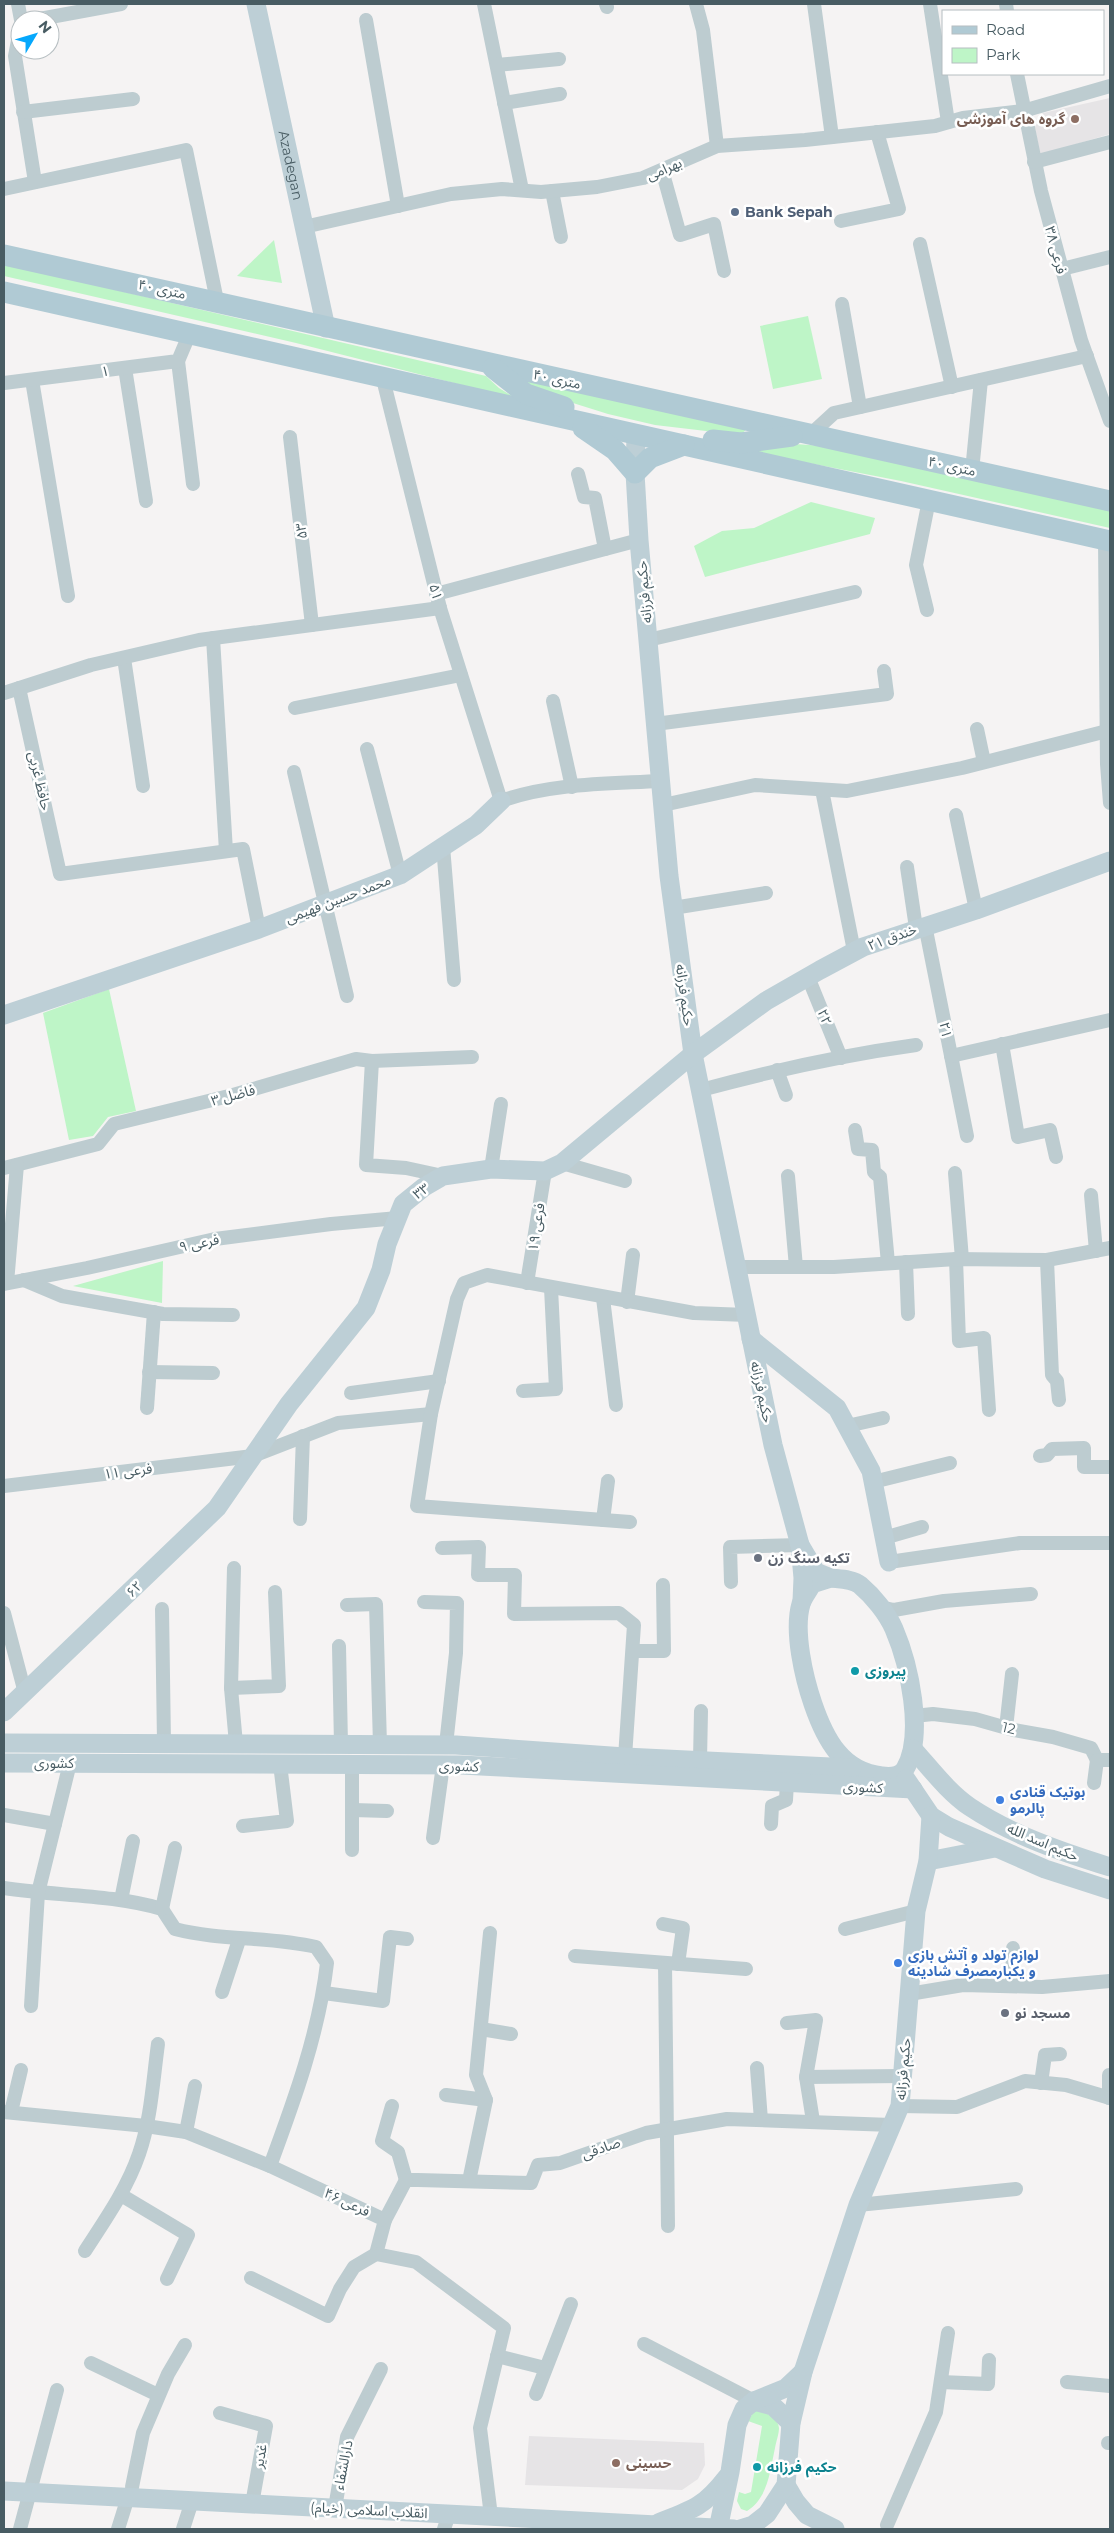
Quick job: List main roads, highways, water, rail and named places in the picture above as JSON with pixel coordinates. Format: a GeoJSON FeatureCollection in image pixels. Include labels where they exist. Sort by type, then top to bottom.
{"type":"FeatureCollection","features":[{"type":"Feature","properties":{"kind":"main road","name":"Azadegan"},"geometry":{"type":"LineString","coordinates":[[256,4],[326,328]]}},
{"type":"Feature","properties":{"kind":"main road","name":"۴۰ متری"},"geometry":{"type":"LineString","coordinates":[[4,255],[1110,501]]}},
{"type":"Feature","properties":{"kind":"main road"},"geometry":{"type":"LineString","coordinates":[[4,292],[383,379],[1108,540]]}},
{"type":"Feature","properties":{"kind":"main road"},"geometry":{"type":"LineString","coordinates":[[486,363],[526,394],[574,411],[627,423],[636,435]]}},
{"type":"Feature","properties":{"kind":"main road"},"geometry":{"type":"LineString","coordinates":[[572,421],[615,450],[636,473],[650,458],[684,445]]}},
{"type":"Feature","properties":{"kind":"main road"},"geometry":{"type":"LineString","coordinates":[[636,435],[656,429],[741,443],[756,442],[780,436],[810,435]]}},
{"type":"Feature","properties":{"kind":"main road","name":"حکیم فرزانه"},"geometry":{"type":"LineString","coordinates":[[636,435],[639,540],[660,781],[673,908],[693,1054],[773,1444],[800,1545]]}},
{"type":"Feature","properties":{"kind":"main road","name":"محمد حسین فهیمی"},"geometry":{"type":"LineString","coordinates":[[4,1015],[259,928],[400,875],[476,825],[502,801]]}},
{"type":"Feature","properties":{"kind":"main road","name":"۲۱ خندق"},"geometry":{"type":"LineString","coordinates":[[693,1054],[766,1001],[854,951],[920,926],[976,910],[1110,861]]}},
{"type":"Feature","properties":{"kind":"main road","name":"۳۳"},"geometry":{"type":"LineString","coordinates":[[253,1456],[289,1404],[366,1308],[403,1204],[443,1176],[491,1169],[545,1171],[562,1163],[693,1054]]}},
{"type":"Feature","properties":{"kind":"main road"},"geometry":{"type":"LineString","coordinates":[[751,1339],[837,1408],[871,1471],[889,1562]]}},
{"type":"Feature","properties":{"kind":"main road","name":"۶۲"},"geometry":{"type":"LineString","coordinates":[[4,1712],[217,1508],[253,1456]]}},
{"type":"Feature","properties":{"kind":"main road"},"geometry":{"type":"LineString","coordinates":[[800,1545],[816,1572],[831,1578],[858,1583],[880,1607],[894,1629],[909,1673],[914,1716],[913,1749],[902,1773],[931,1816]]}},
{"type":"Feature","properties":{"kind":"main road"},"geometry":{"type":"LineString","coordinates":[[800,1545],[803,1578],[798,1630],[814,1704],[830,1742],[852,1768]]}},
{"type":"Feature","properties":{"kind":"main road"},"geometry":{"type":"LineString","coordinates":[[801,1604],[812,1584],[831,1578]]}},
{"type":"Feature","properties":{"kind":"main road","name":"کشوری"},"geometry":{"type":"LineString","coordinates":[[4,1742],[446,1745],[625,1757],[852,1768],[864,1773],[890,1777],[902,1773]]}},
{"type":"Feature","properties":{"kind":"main road","name":"حکیم اسد الله"},"geometry":{"type":"LineString","coordinates":[[913,1749],[942,1782],[969,1806],[1011,1829],[1061,1852],[1110,1867]]}},
{"type":"Feature","properties":{"kind":"main road","name":"کشوری"},"geometry":{"type":"LineString","coordinates":[[4,1763],[443,1765],[913,1790]]}},
{"type":"Feature","properties":{"kind":"main road","name":"حکیم فرزانه"},"geometry":{"type":"LineString","coordinates":[[786,2484],[791,2423],[803,2372],[858,2205],[900,2106],[916,1911],[928,1861],[931,1816]]}},
{"type":"Feature","properties":{"kind":"main road","name":"حکیم اسد الله"},"geometry":{"type":"LineString","coordinates":[[931,1816],[949,1827],[1044,1869],[1110,1890]]}},
{"type":"Feature","properties":{"kind":"main road"},"geometry":{"type":"LineString","coordinates":[[928,1861],[996,1848]]}},
{"type":"Feature","properties":{"kind":"main road"},"geometry":{"type":"LineString","coordinates":[[723,2529],[737,2425],[744,2409],[754,2401],[786,2388],[803,2372]]}},
{"type":"Feature","properties":{"kind":"main road"},"geometry":{"type":"LineString","coordinates":[[754,2401],[773,2406],[791,2423]]}},
{"type":"Feature","properties":{"kind":"main road"},"geometry":{"type":"LineString","coordinates":[[652,2525],[698,2508],[711,2498],[730,2472]]}},
{"type":"Feature","properties":{"kind":"main road"},"geometry":{"type":"LineString","coordinates":[[740,2529],[753,2525],[767,2514],[786,2484],[796,2502],[807,2514],[835,2529]]}},
{"type":"Feature","properties":{"kind":"main road","name":"انقلاب اسلامی (خیام)"},"geometry":{"type":"LineString","coordinates":[[4,2491],[130,2492],[192,2501],[335,2508],[446,2522],[491,2516],[561,2525],[652,2525],[723,2529]]}},
{"type":"Feature","properties":{"kind":"place","name":"گروه های آموزشی"},"geometry":{"type":"Point","coordinates":[1075,119]}},
{"type":"Feature","properties":{"kind":"place","name":"Bank Sepah"},"geometry":{"type":"Point","coordinates":[735,212]}},
{"type":"Feature","properties":{"kind":"place","name":"تکیه سنگ زن"},"geometry":{"type":"Point","coordinates":[758,1558]}},
{"type":"Feature","properties":{"kind":"place","name":"پیروزی"},"geometry":{"type":"Point","coordinates":[855,1671]}},
{"type":"Feature","properties":{"kind":"place","name":"بوتیک قنادی پالرمو"},"geometry":{"type":"Point","coordinates":[1000,1800]}},
{"type":"Feature","properties":{"kind":"place","name":"لوازم تولد و آتش بازی و یکبارمصرف شادینه"},"geometry":{"type":"Point","coordinates":[898,1963]}},
{"type":"Feature","properties":{"kind":"place","name":"مسجد نو"},"geometry":{"type":"Point","coordinates":[1005,2013]}},
{"type":"Feature","properties":{"kind":"place","name":"حسینی"},"geometry":{"type":"Point","coordinates":[616,2463]}},
{"type":"Feature","properties":{"kind":"place","name":"حکیم فرزانه"},"geometry":{"type":"Point","coordinates":[757,2467]}}]}
